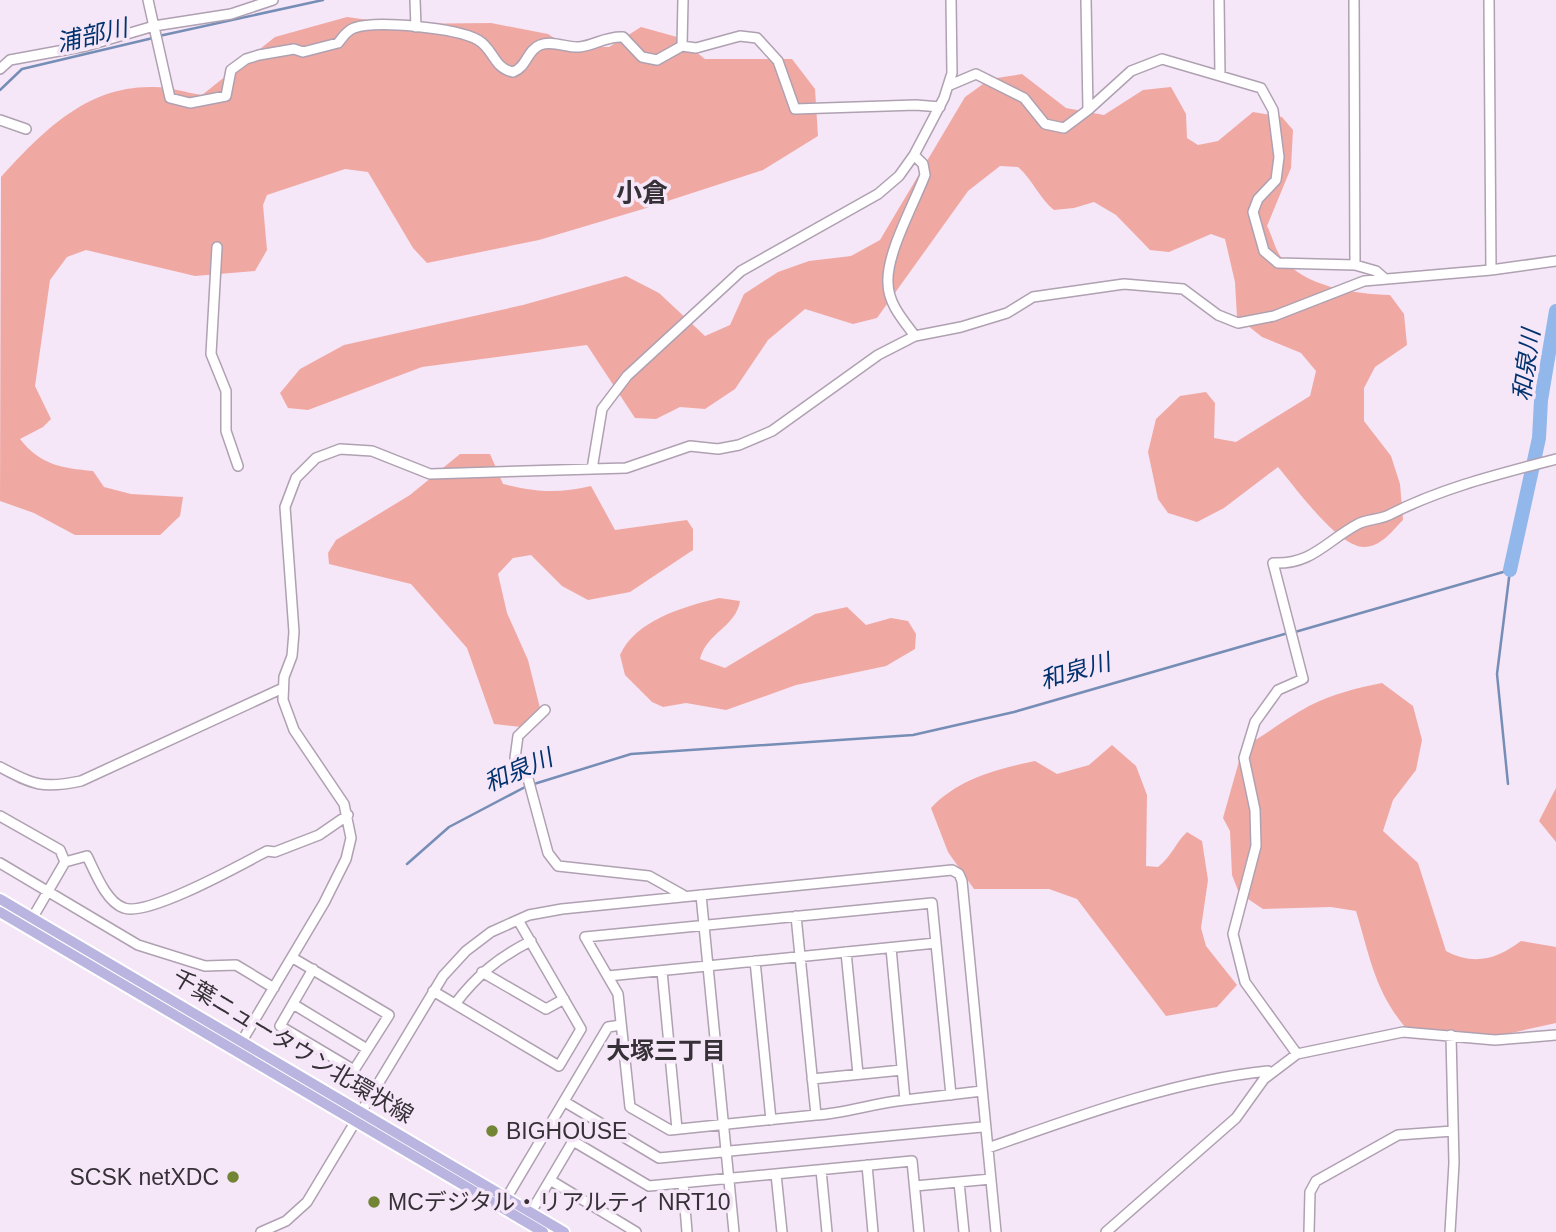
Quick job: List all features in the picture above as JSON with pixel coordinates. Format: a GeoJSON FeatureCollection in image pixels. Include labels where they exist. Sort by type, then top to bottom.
{"type":"FeatureCollection","features":[{"type":"Feature","properties":{"kind":"main road","name":"千葉ニュータウン北環状線"},"geometry":{"type":"LineString","coordinates":[[0,898],[362,1111],[527,1214],[543,1232]]}},
{"type":"Feature","properties":{"kind":"main road","name":"千葉ニュータウン北環状線"},"geometry":{"type":"LineString","coordinates":[[0,912],[356,1122],[564,1232]]}},
{"type":"Feature","properties":{"kind":"street"},"geometry":{"type":"LineString","coordinates":[[148,0],[170,98],[190,103],[226,96],[231,69],[246,59],[338,43],[347,31],[355,28],[415,27],[447,28],[480,41],[498,66],[513,72],[524,65],[532,50],[549,43],[579,47],[604,38],[623,37],[642,57],[657,60],[682,46],[696,48],[740,36],[757,38],[778,61],[795,109],[916,105],[940,107]]}},
{"type":"Feature","properties":{"kind":"street"},"geometry":{"type":"LineString","coordinates":[[0,69],[10,60],[86,46],[154,26],[231,14],[273,0]]}},
{"type":"Feature","properties":{"kind":"street"},"geometry":{"type":"LineString","coordinates":[[415,0],[415,27]]}},
{"type":"Feature","properties":{"kind":"street"},"geometry":{"type":"LineString","coordinates":[[682,46],[683,0]]}},
{"type":"Feature","properties":{"kind":"street"},"geometry":{"type":"LineString","coordinates":[[592,469],[602,409],[627,376],[741,271],[878,194],[900,176],[914,155],[950,85],[953,57],[951,0]]}},
{"type":"Feature","properties":{"kind":"street"},"geometry":{"type":"LineString","coordinates":[[1086,0],[1087,110]]}},
{"type":"Feature","properties":{"kind":"street"},"geometry":{"type":"LineString","coordinates":[[1219,0],[1220,75]]}},
{"type":"Feature","properties":{"kind":"street"},"geometry":{"type":"LineString","coordinates":[[1354,0],[1355,265]]}},
{"type":"Feature","properties":{"kind":"street"},"geometry":{"type":"LineString","coordinates":[[1489,0],[1491,270]]}},
{"type":"Feature","properties":{"kind":"street"},"geometry":{"type":"LineString","coordinates":[[950,85],[976,74],[1024,98],[1041,121],[1057,128],[1072,125],[1131,71],[1157,60],[1261,88],[1273,110],[1279,174],[1273,186],[1258,199],[1253,212],[1253,220],[1268,258],[1278,263],[1355,265],[1376,271],[1384,278]]}},
{"type":"Feature","properties":{"kind":"street"},"geometry":{"type":"LineString","coordinates":[[0,120],[26,129]]}},
{"type":"Feature","properties":{"kind":"street"},"geometry":{"type":"LineString","coordinates":[[914,155],[923,164],[925,175],[892,259],[887,284],[894,306],[915,336]]}},
{"type":"Feature","properties":{"kind":"street"},"geometry":{"type":"LineString","coordinates":[[216,247],[211,354],[226,391],[226,431],[239,466]]}},
{"type":"Feature","properties":{"kind":"street"},"geometry":{"type":"LineString","coordinates":[[235,1051],[293,958],[346,859],[351,838],[348,815],[327,776],[294,730],[286,714],[283,688],[292,656],[294,632],[285,507],[296,478],[316,458],[340,449],[372,451],[430,474],[626,468],[690,446],[719,449],[739,445],[772,431],[841,379],[878,355],[915,336],[961,327],[1007,313],[1033,297],[1124,284],[1183,289],[1218,315],[1238,323],[1274,316],[1364,281],[1491,270],[1555,261]]}},
{"type":"Feature","properties":{"kind":"street"},"geometry":{"type":"LineString","coordinates":[[1297,1054],[1245,982],[1233,934],[1256,846],[1255,810],[1244,758],[1255,722],[1278,690],[1303,679],[1273,563],[1302,561],[1359,524],[1388,515],[1453,487],[1556,458]]}},
{"type":"Feature","properties":{"kind":"street"},"geometry":{"type":"LineString","coordinates":[[0,767],[31,784],[62,785],[81,781],[283,688]]}},
{"type":"Feature","properties":{"kind":"street"},"geometry":{"type":"LineString","coordinates":[[545,710],[518,736],[515,758],[527,775],[548,853],[558,866],[649,876],[684,896]]}},
{"type":"Feature","properties":{"kind":"street"},"geometry":{"type":"LineString","coordinates":[[33,918],[65,862],[87,856],[98,879],[117,905],[140,910],[204,885],[267,851],[275,852],[319,835],[348,815]]}},
{"type":"Feature","properties":{"kind":"street"},"geometry":{"type":"LineString","coordinates":[[0,816],[60,850],[65,862]]}},
{"type":"Feature","properties":{"kind":"street"},"geometry":{"type":"LineString","coordinates":[[0,863],[138,945],[205,966],[236,965],[274,988]]}},
{"type":"Feature","properties":{"kind":"street"},"geometry":{"type":"LineString","coordinates":[[261,1232],[286,1221],[307,1202],[433,991],[454,963],[478,941],[518,919],[562,909],[956,871],[962,881],[996,1232]]}},
{"type":"Feature","properties":{"kind":"street"},"geometry":{"type":"LineString","coordinates":[[701,894],[734,1232]]}},
{"type":"Feature","properties":{"kind":"street"},"geometry":{"type":"LineString","coordinates":[[951,1095],[932,903],[585,937],[618,994],[630,1107],[670,1130],[846,1114],[875,1103],[951,1095],[982,1091]]}},
{"type":"Feature","properties":{"kind":"street"},"geometry":{"type":"LineString","coordinates":[[796,916],[816,1115]]}},
{"type":"Feature","properties":{"kind":"street"},"geometry":{"type":"LineString","coordinates":[[433,991],[559,1066],[581,1029],[518,919]]}},
{"type":"Feature","properties":{"kind":"street"},"geometry":{"type":"LineString","coordinates":[[455,1004],[482,972],[499,957],[531,941]]}},
{"type":"Feature","properties":{"kind":"street"},"geometry":{"type":"LineString","coordinates":[[608,976],[936,943]]}},
{"type":"Feature","properties":{"kind":"street"},"geometry":{"type":"LineString","coordinates":[[891,948],[905,1100]]}},
{"type":"Feature","properties":{"kind":"street"},"geometry":{"type":"LineString","coordinates":[[846,952],[858,1074]]}},
{"type":"Feature","properties":{"kind":"street"},"geometry":{"type":"LineString","coordinates":[[293,958],[313,969],[388,1015],[354,1070],[280,1026],[313,969]]}},
{"type":"Feature","properties":{"kind":"street"},"geometry":{"type":"LineString","coordinates":[[755,961],[771,1120]]}},
{"type":"Feature","properties":{"kind":"street"},"geometry":{"type":"LineString","coordinates":[[662,971],[677,1129]]}},
{"type":"Feature","properties":{"kind":"street"},"geometry":{"type":"LineString","coordinates":[[482,972],[545,1009],[564,999]]}},
{"type":"Feature","properties":{"kind":"street"},"geometry":{"type":"LineString","coordinates":[[293,1004],[367,1049]]}},
{"type":"Feature","properties":{"kind":"street"},"geometry":{"type":"LineString","coordinates":[[510,1192],[608,1027],[621,1025]]}},
{"type":"Feature","properties":{"kind":"street"},"geometry":{"type":"LineString","coordinates":[[1107,1232],[1236,1118],[1264,1079],[1297,1054],[1403,1032],[1495,1040],[1556,1035]]}},
{"type":"Feature","properties":{"kind":"street"},"geometry":{"type":"LineString","coordinates":[[1450,1232],[1453,1131],[1451,1035]]}},
{"type":"Feature","properties":{"kind":"street"},"geometry":{"type":"LineString","coordinates":[[812,1079],[902,1070]]}},
{"type":"Feature","properties":{"kind":"street"},"geometry":{"type":"LineString","coordinates":[[988,1148],[1075,1118],[1180,1087],[1230,1075],[1268,1071]]}},
{"type":"Feature","properties":{"kind":"street"},"geometry":{"type":"LineString","coordinates":[[565,1102],[659,1158],[982,1126]]}},
{"type":"Feature","properties":{"kind":"street"},"geometry":{"type":"LineString","coordinates":[[1309,1232],[1310,1192],[1316,1181],[1398,1135],[1453,1131]]}},
{"type":"Feature","properties":{"kind":"street"},"geometry":{"type":"LineString","coordinates":[[527,1214],[573,1141],[649,1186],[912,1161],[919,1232]]}},
{"type":"Feature","properties":{"kind":"street"},"geometry":{"type":"LineString","coordinates":[[867,1165],[873,1232]]}},
{"type":"Feature","properties":{"kind":"street"},"geometry":{"type":"LineString","coordinates":[[821,1170],[827,1232]]}},
{"type":"Feature","properties":{"kind":"street"},"geometry":{"type":"LineString","coordinates":[[776,1174],[782,1232]]}},
{"type":"Feature","properties":{"kind":"street"},"geometry":{"type":"LineString","coordinates":[[915,1186],[991,1179]]}},
{"type":"Feature","properties":{"kind":"street"},"geometry":{"type":"LineString","coordinates":[[550,1180],[636,1232]]}},
{"type":"Feature","properties":{"kind":"street"},"geometry":{"type":"LineString","coordinates":[[959,1182],[964,1232]]}},
{"type":"Feature","properties":{"kind":"street"},"geometry":{"type":"LineString","coordinates":[[682,1183],[687,1232]]}},
{"type":"Feature","properties":{"kind":"shaded area"},"geometry":{"type":"Polygon","coordinates":[[[347,17],[398,24],[491,23],[548,34],[566,46],[609,47],[641,27],[677,37],[705,59],[792,59],[815,89],[818,136],[763,170],[643,209],[539,240],[427,263],[413,248],[368,172],[345,169],[267,195],[263,205],[267,250],[255,271],[195,276],[86,250],[67,257],[50,280],[35,386],[51,419],[43,427],[20,439],[35,455],[52,464],[93,471],[104,487],[131,494],[183,497],[180,516],[160,535],[75,535],[34,513],[0,501],[1,177],[50,128],[87,103],[130,88],[160,87],[202,95],[275,37],[347,17]]]}},
{"type":"Feature","properties":{"kind":"shaded area"},"geometry":{"type":"Polygon","coordinates":[[[1022,74],[1066,108],[1104,115],[1143,90],[1171,87],[1186,114],[1187,138],[1198,145],[1218,141],[1253,112],[1282,117],[1293,130],[1291,168],[1267,226],[1279,254],[1291,267],[1317,282],[1361,293],[1390,295],[1404,314],[1407,345],[1375,367],[1364,388],[1364,421],[1391,456],[1400,484],[1403,520],[1386,538],[1364,547],[1342,537],[1318,514],[1278,467],[1224,508],[1197,522],[1168,513],[1158,499],[1148,452],[1156,419],[1180,396],[1206,392],[1215,403],[1214,438],[1236,442],[1310,396],[1316,371],[1301,353],[1262,337],[1237,317],[1235,282],[1225,239],[1211,234],[1169,252],[1150,250],[1116,215],[1094,202],[1054,210],[1018,167],[1000,166],[968,191],[877,318],[853,324],[805,309],[768,340],[735,389],[705,409],[680,407],[656,419],[635,418],[587,345],[422,367],[308,410],[288,408],[280,393],[300,369],[344,345],[523,305],[626,276],[659,293],[705,336],[730,325],[744,294],[778,272],[809,261],[851,256],[880,240],[965,97],[990,79],[1022,74]]]}},
{"type":"Feature","properties":{"kind":"shaded area"},"geometry":{"type":"Polygon","coordinates":[[[460,454],[490,454],[503,484],[547,491],[591,486],[615,530],[687,520],[693,529],[693,550],[630,592],[588,600],[562,586],[531,555],[513,558],[498,574],[507,613],[528,660],[541,712],[521,727],[494,724],[467,648],[411,584],[329,564],[328,553],[336,540],[410,495],[460,454]]]}},
{"type":"Feature","properties":{"kind":"shaded area"},"geometry":{"type":"Polygon","coordinates":[[[719,598],[740,601],[733,617],[709,642],[700,659],[725,668],[815,614],[847,607],[866,625],[891,618],[908,621],[916,634],[915,649],[886,666],[796,685],[726,710],[686,703],[663,707],[652,702],[625,675],[620,655],[627,643],[649,624],[662,617],[719,598]]]}},
{"type":"Feature","properties":{"kind":"shaded area"},"geometry":{"type":"Polygon","coordinates":[[[1382,683],[1413,706],[1422,740],[1416,770],[1393,800],[1383,831],[1418,863],[1446,951],[1456,956],[1476,959],[1494,956],[1521,941],[1556,947],[1556,1023],[1470,1042],[1416,1039],[1392,1009],[1377,980],[1356,911],[1331,907],[1263,909],[1239,893],[1232,875],[1230,831],[1223,818],[1243,747],[1318,702],[1382,683]]]}},
{"type":"Feature","properties":{"kind":"shaded area"},"geometry":{"type":"Polygon","coordinates":[[[1112,745],[1136,766],[1147,795],[1146,866],[1158,867],[1187,832],[1202,841],[1208,880],[1201,928],[1206,946],[1237,985],[1217,1007],[1166,1016],[1077,899],[1049,889],[974,889],[948,852],[931,808],[953,790],[993,772],[1035,761],[1057,774],[1089,765],[1112,745]]]}},
{"type":"Feature","properties":{"kind":"shaded area"},"geometry":{"type":"Polygon","coordinates":[[[1556,788],[1556,842],[1539,821],[1556,788]]]}},
{"type":"Feature","properties":{"kind":"waterway","name":"浦部川"},"geometry":{"type":"LineString","coordinates":[[159,36],[323,0]]}},
{"type":"Feature","properties":{"kind":"waterway","name":"浦部川"},"geometry":{"type":"LineString","coordinates":[[0,90],[22,69],[153,38]]}},
{"type":"Feature","properties":{"kind":"waterway","name":"和泉川"},"geometry":{"type":"LineString","coordinates":[[1510,570],[1539,438],[1541,400],[1556,311]]}},
{"type":"Feature","properties":{"kind":"waterway","name":"和泉川"},"geometry":{"type":"LineString","coordinates":[[1295,632],[1510,570],[1497,674],[1508,784]]}},
{"type":"Feature","properties":{"kind":"waterway","name":"和泉川"},"geometry":{"type":"LineString","coordinates":[[534,784],[631,754],[913,735],[1014,712],[1288,633]]}},
{"type":"Feature","properties":{"kind":"waterway","name":"和泉川"},"geometry":{"type":"LineString","coordinates":[[407,864],[449,827],[527,786]]}},
{"type":"Feature","properties":{"kind":"place","name":"BIGHOUSE"},"geometry":{"type":"Point","coordinates":[492,1131]}},
{"type":"Feature","properties":{"kind":"place","name":"SCSK netXDC"},"geometry":{"type":"Point","coordinates":[233,1177]}},
{"type":"Feature","properties":{"kind":"place","name":"MCデジタル・リアルティ NRT10"},"geometry":{"type":"Point","coordinates":[374,1202]}},
{"type":"Feature","properties":{"kind":"district","name":"小倉"},"geometry":{"type":"Point","coordinates":[642,193]}},
{"type":"Feature","properties":{"kind":"district","name":"大塚三丁目"},"geometry":{"type":"Point","coordinates":[666,1050]}}]}
